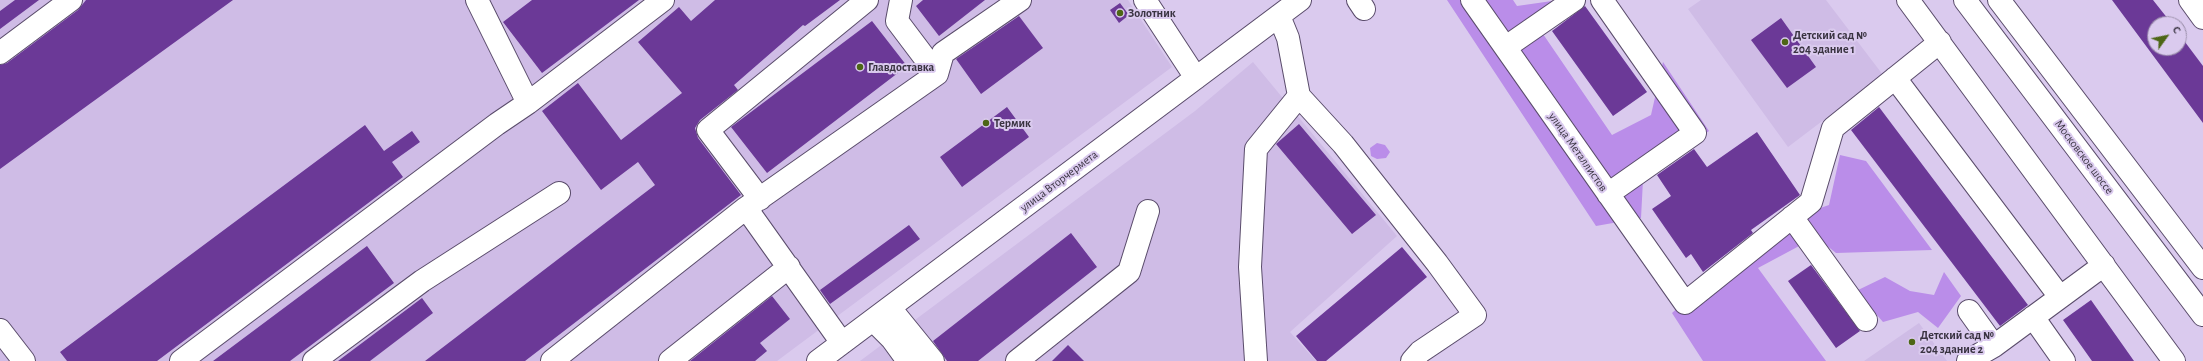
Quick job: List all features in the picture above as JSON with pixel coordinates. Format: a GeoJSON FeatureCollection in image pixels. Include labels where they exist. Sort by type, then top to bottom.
{"type":"FeatureCollection","features":[{"type":"Feature","properties":{"kind":"street"},"geometry":{"type":"LineString","coordinates":[[0,53],[71,0]]}},
{"type":"Feature","properties":{"kind":"street"},"geometry":{"type":"LineString","coordinates":[[477,0],[528,103]]}},
{"type":"Feature","properties":{"kind":"street"},"geometry":{"type":"LineString","coordinates":[[181,361],[496,124],[528,103],[663,0]]}},
{"type":"Feature","properties":{"kind":"street"},"geometry":{"type":"LineString","coordinates":[[842,343],[789,267],[753,203],[708,130],[867,0]]}},
{"type":"Feature","properties":{"kind":"street"},"geometry":{"type":"LineString","coordinates":[[901,0],[897,21],[937,74]]}},
{"type":"Feature","properties":{"kind":"street"},"geometry":{"type":"LineString","coordinates":[[552,361],[753,203],[937,74],[943,53],[1020,0]]}},
{"type":"Feature","properties":{"kind":"street"},"geometry":{"type":"LineString","coordinates":[[1145,0],[1196,78]]}},
{"type":"Feature","properties":{"kind":"street","name":"улица Вторчермета"},"geometry":{"type":"LineString","coordinates":[[818,361],[1300,0]]}},
{"type":"Feature","properties":{"kind":"street","name":"улица Металлистов"},"geometry":{"type":"LineString","coordinates":[[1472,0],[1685,303],[1792,217]]}},
{"type":"Feature","properties":{"kind":"street"},"geometry":{"type":"LineString","coordinates":[[1506,47],[1574,0]]}},
{"type":"Feature","properties":{"kind":"street"},"geometry":{"type":"LineString","coordinates":[[1602,0],[1695,132],[1608,194]]}},
{"type":"Feature","properties":{"kind":"street"},"geometry":{"type":"LineString","coordinates":[[1908,0],[2174,361]]}},
{"type":"Feature","properties":{"kind":"street","name":"Московское шоссе"},"geometry":{"type":"LineString","coordinates":[[1965,0],[2203,315]]}},
{"type":"Feature","properties":{"kind":"street"},"geometry":{"type":"LineString","coordinates":[[2000,0],[2203,268]]}},
{"type":"Feature","properties":{"kind":"street"},"geometry":{"type":"LineString","coordinates":[[2190,0],[2203,18]]}},
{"type":"Feature","properties":{"kind":"street"},"geometry":{"type":"LineString","coordinates":[[1279,16],[1288,38],[1299,96],[1343,144],[1437,263],[1474,315],[1420,352],[1412,361]]}},
{"type":"Feature","properties":{"kind":"street"},"geometry":{"type":"LineString","coordinates":[[1866,320],[1792,217],[1811,202],[1833,128],[1940,42]]}},
{"type":"Feature","properties":{"kind":"street"},"geometry":{"type":"LineString","coordinates":[[1895,78],[2060,297]]}},
{"type":"Feature","properties":{"kind":"street"},"geometry":{"type":"LineString","coordinates":[[1256,361],[1250,267],[1256,149],[1299,96]]}},
{"type":"Feature","properties":{"kind":"street"},"geometry":{"type":"LineString","coordinates":[[314,361],[422,281],[559,194]]}},
{"type":"Feature","properties":{"kind":"street"},"geometry":{"type":"LineString","coordinates":[[1017,361],[1129,272],[1148,211]]}},
{"type":"Feature","properties":{"kind":"street"},"geometry":{"type":"LineString","coordinates":[[1968,361],[1994,346],[2104,265]]}},
{"type":"Feature","properties":{"kind":"street"},"geometry":{"type":"LineString","coordinates":[[670,361],[789,267]]}},
{"type":"Feature","properties":{"kind":"street"},"geometry":{"type":"LineString","coordinates":[[1969,311],[1994,346]]}},
{"type":"Feature","properties":{"kind":"street"},"geometry":{"type":"LineString","coordinates":[[881,314],[892,339],[908,361]]}},
{"type":"Feature","properties":{"kind":"street"},"geometry":{"type":"LineString","coordinates":[[881,314],[933,361]]}},
{"type":"Feature","properties":{"kind":"street"},"geometry":{"type":"LineString","coordinates":[[2033,317],[2064,361]]}},
{"type":"Feature","properties":{"kind":"street"},"geometry":{"type":"LineString","coordinates":[[0,330],[24,361]]}},
{"type":"Feature","properties":{"kind":"shaded area"},"geometry":{"type":"Polygon","coordinates":[[[0,0],[1128,0],[1172,67],[777,361],[0,361],[0,0]]]}},
{"type":"Feature","properties":{"kind":"shaded area"},"geometry":{"type":"Polygon","coordinates":[[[1447,0],[1513,0],[1517,6],[1559,0],[1543,34],[1612,135],[1651,115],[1663,62],[1709,131],[1648,172],[1643,180],[1641,218],[1596,226],[1447,0]]]}},
{"type":"Feature","properties":{"kind":"shaded area","name":"Детский сад № 204 здание 1"},"geometry":{"type":"Polygon","coordinates":[[[1701,0],[1826,0],[1883,75],[1788,147],[1688,9],[1701,0]]]}},
{"type":"Feature","properties":{"kind":"shaded area"},"geometry":{"type":"Polygon","coordinates":[[[1253,62],[1397,236],[1290,332],[1316,361],[860,361],[1195,111],[1253,62]]]}},
{"type":"Feature","properties":{"kind":"shaded area"},"geometry":{"type":"Polygon","coordinates":[[[1377,143],[1385,145],[1390,152],[1386,158],[1377,159],[1371,156],[1370,148],[1377,143]]]}},
{"type":"Feature","properties":{"kind":"shaded area"},"geometry":{"type":"Polygon","coordinates":[[[1840,155],[1866,161],[1932,250],[1836,253],[1816,237],[1758,268],[1826,361],[1703,361],[1672,313],[1771,225],[1829,205],[1840,155]]]}},
{"type":"Feature","properties":{"kind":"shaded area"},"geometry":{"type":"Polygon","coordinates":[[[1944,272],[1961,296],[1938,328],[1918,312],[1883,322],[1856,291],[1885,277],[1910,291],[1934,295],[1944,272]]]}},
{"type":"Feature","properties":{"kind":"shaded area","name":"Детский сад № 204 здание 2"},"geometry":{"type":"Polygon","coordinates":[[[1919,323],[1947,361],[1864,361],[1919,323]]]}},
{"type":"Feature","properties":{"kind":"building"},"geometry":{"type":"Polygon","coordinates":[[[15,0],[39,0],[0,29],[0,11],[15,0]]]}},
{"type":"Feature","properties":{"kind":"building"},"geometry":{"type":"Polygon","coordinates":[[[86,0],[233,0],[0,169],[0,65],[7,63],[78,10],[86,0]]]}},
{"type":"Feature","properties":{"kind":"building"},"geometry":{"type":"Polygon","coordinates":[[[532,0],[639,0],[542,73],[503,22],[532,0]]]}},
{"type":"Feature","properties":{"kind":"building"},"geometry":{"type":"Polygon","coordinates":[[[715,0],[840,0],[805,26],[803,25],[734,85],[738,90],[700,120],[695,128],[698,138],[741,195],[525,361],[425,361],[655,185],[638,162],[601,190],[542,111],[578,83],[621,140],[682,93],[638,42],[679,7],[691,21],[715,0]]]}},
{"type":"Feature","properties":{"kind":"building"},"geometry":{"type":"Polygon","coordinates":[[[923,0],[985,0],[939,36],[916,6],[923,0]]]}},
{"type":"Feature","properties":{"kind":"building"},"geometry":{"type":"Polygon","coordinates":[[[2112,0],[2153,0],[2166,16],[2147,16],[2147,47],[2112,0]]]}},
{"type":"Feature","properties":{"kind":"building"},"geometry":{"type":"Polygon","coordinates":[[[1120,3],[1129,15],[1119,23],[1110,10],[1120,3]]]}},
{"type":"Feature","properties":{"kind":"building"},"geometry":{"type":"Polygon","coordinates":[[[1585,6],[1647,92],[1613,116],[1552,31],[1585,6]]]}},
{"type":"Feature","properties":{"kind":"building"},"geometry":{"type":"Polygon","coordinates":[[[1019,16],[1043,48],[981,94],[956,59],[1019,16]]]}},
{"type":"Feature","properties":{"kind":"building"},"geometry":{"type":"Polygon","coordinates":[[[1781,18],[1816,67],[1787,88],[1751,40],[1781,18]]]}},
{"type":"Feature","properties":{"kind":"building"},"geometry":{"type":"Polygon","coordinates":[[[872,21],[907,66],[767,173],[731,127],[872,21]]]}},
{"type":"Feature","properties":{"kind":"building"},"geometry":{"type":"Polygon","coordinates":[[[2187,45],[2203,66],[2203,123],[2153,56],[2187,56],[2187,45]]]}},
{"type":"Feature","properties":{"kind":"building"},"geometry":{"type":"Polygon","coordinates":[[[1007,107],[1029,137],[962,187],[940,157],[1007,107]]]}},
{"type":"Feature","properties":{"kind":"building"},"geometry":{"type":"Polygon","coordinates":[[[1879,107],[2028,305],[2000,326],[1851,130],[1879,107]]]}},
{"type":"Feature","properties":{"kind":"building"},"geometry":{"type":"Polygon","coordinates":[[[1299,124],[1376,215],[1352,234],[1276,144],[1299,124]]]}},
{"type":"Feature","properties":{"kind":"building"},"geometry":{"type":"Polygon","coordinates":[[[365,125],[384,151],[412,131],[420,142],[392,162],[403,177],[157,361],[67,361],[60,352],[365,125]]]}},
{"type":"Feature","properties":{"kind":"building"},"geometry":{"type":"Polygon","coordinates":[[[1757,132],[1800,195],[1751,230],[1753,233],[1703,272],[1691,254],[1686,258],[1652,209],[1671,196],[1657,175],[1694,149],[1707,167],[1757,132]]]}},
{"type":"Feature","properties":{"kind":"building"},"geometry":{"type":"Polygon","coordinates":[[[909,225],[920,239],[830,304],[820,290],[909,225]]]}},
{"type":"Feature","properties":{"kind":"building"},"geometry":{"type":"Polygon","coordinates":[[[1071,233],[1097,267],[978,361],[947,361],[933,341],[1071,233]]]}},
{"type":"Feature","properties":{"kind":"building"},"geometry":{"type":"Polygon","coordinates":[[[367,246],[394,283],[290,361],[213,361],[367,246]]]}},
{"type":"Feature","properties":{"kind":"building"},"geometry":{"type":"Polygon","coordinates":[[[1402,247],[1427,277],[1326,361],[1317,361],[1296,336],[1402,247]]]}},
{"type":"Feature","properties":{"kind":"building"},"geometry":{"type":"Polygon","coordinates":[[[1811,265],[1860,331],[1836,348],[1788,281],[1811,265]]]}},
{"type":"Feature","properties":{"kind":"building"},"geometry":{"type":"Polygon","coordinates":[[[772,296],[790,319],[760,343],[767,351],[755,361],[690,361],[772,296]]]}},
{"type":"Feature","properties":{"kind":"building"},"geometry":{"type":"Polygon","coordinates":[[[422,298],[433,313],[370,361],[338,361],[422,298]]]}},
{"type":"Feature","properties":{"kind":"building"},"geometry":{"type":"Polygon","coordinates":[[[2091,300],[2134,361],[2092,361],[2063,320],[2091,300]]]}},
{"type":"Feature","properties":{"kind":"building"},"geometry":{"type":"Polygon","coordinates":[[[1068,345],[1084,361],[1052,361],[1068,345]]]}},
{"type":"Feature","properties":{"kind":"place","name":"Золотник"},"geometry":{"type":"Point","coordinates":[1120,13]}},
{"type":"Feature","properties":{"kind":"place","name":"Детский сад № 204 здание 1"},"geometry":{"type":"Point","coordinates":[1785,42]}},
{"type":"Feature","properties":{"kind":"place","name":"Главдоставка"},"geometry":{"type":"Point","coordinates":[860,67]}},
{"type":"Feature","properties":{"kind":"place","name":"Термик"},"geometry":{"type":"Point","coordinates":[986,123]}},
{"type":"Feature","properties":{"kind":"place","name":"Детский сад № 204 здание 2"},"geometry":{"type":"Point","coordinates":[1912,342]}}]}
